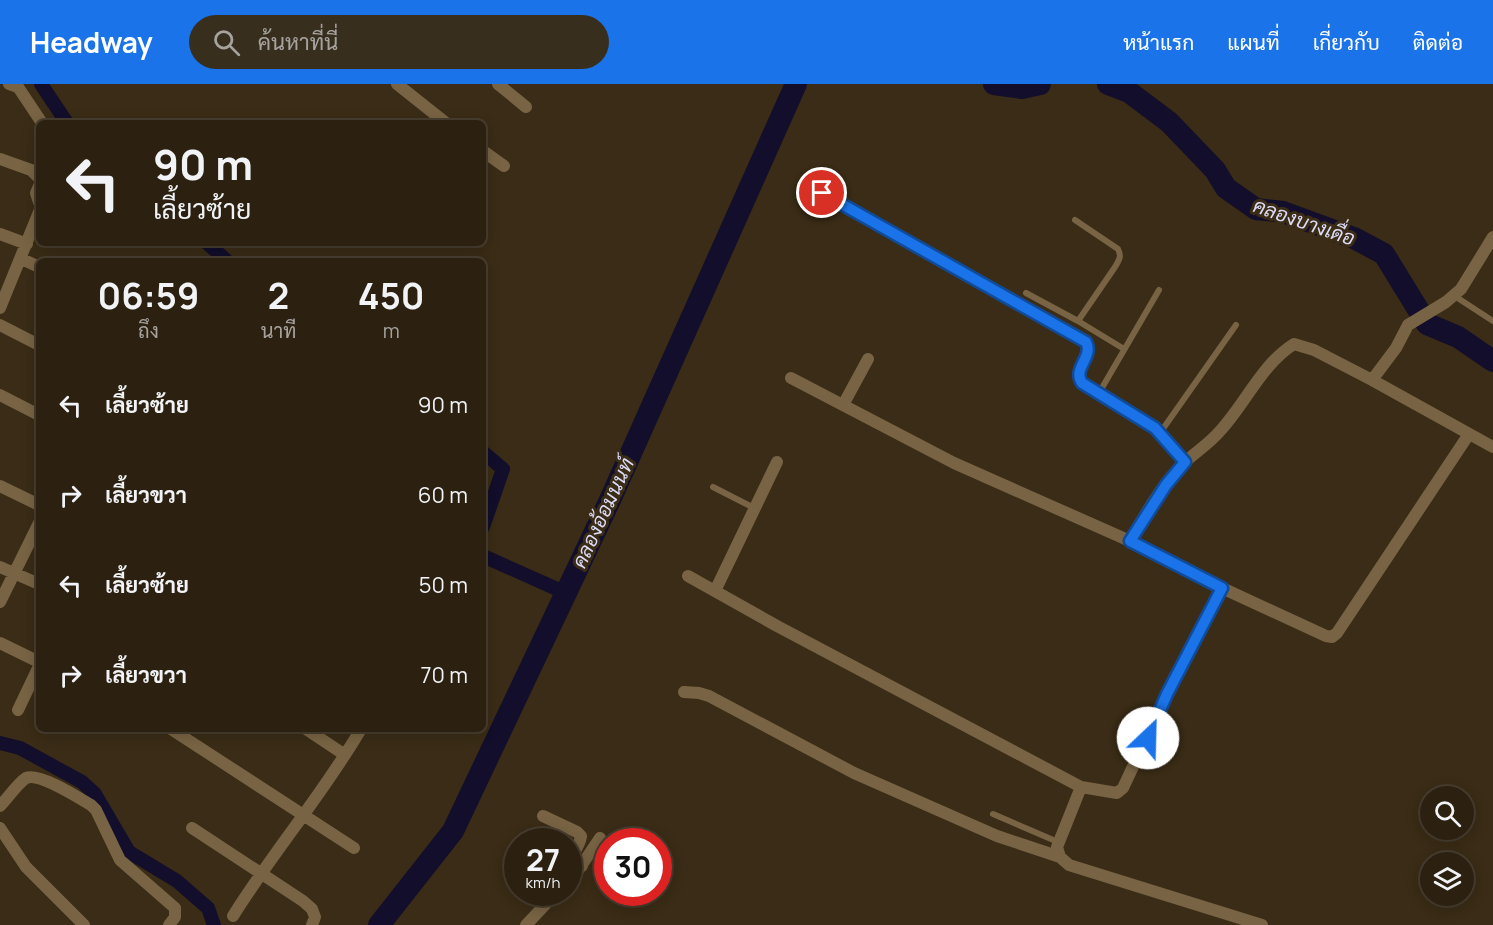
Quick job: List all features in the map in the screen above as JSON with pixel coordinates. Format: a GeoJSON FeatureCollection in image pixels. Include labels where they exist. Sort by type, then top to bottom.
{"type":"FeatureCollection","features":[{"type":"Feature","properties":{"kind":"street"},"geometry":{"type":"LineString","coordinates":[[9,84],[18,87],[40,120]]}},
{"type":"Feature","properties":{"kind":"street"},"geometry":{"type":"LineString","coordinates":[[397,84],[442,120]]}},
{"type":"Feature","properties":{"kind":"street"},"geometry":{"type":"LineString","coordinates":[[498,84],[526,107]]}},
{"type":"Feature","properties":{"kind":"street"},"geometry":{"type":"LineString","coordinates":[[486,153],[504,166]]}},
{"type":"Feature","properties":{"kind":"street"},"geometry":{"type":"LineString","coordinates":[[0,159],[31,170],[36,175]]}},
{"type":"Feature","properties":{"kind":"street"},"geometry":{"type":"LineString","coordinates":[[0,308],[36,220]]}},
{"type":"Feature","properties":{"kind":"street"},"geometry":{"type":"LineString","coordinates":[[0,234],[27,244]]}},
{"type":"Feature","properties":{"kind":"street"},"geometry":{"type":"LineString","coordinates":[[1372,380],[1408,326],[1461,289],[1493,237]]}},
{"type":"Feature","properties":{"kind":"street"},"geometry":{"type":"LineString","coordinates":[[21,259],[36,266]]}},
{"type":"Feature","properties":{"kind":"street"},"geometry":{"type":"LineString","coordinates":[[0,325],[36,343]]}},
{"type":"Feature","properties":{"kind":"street"},"geometry":{"type":"LineString","coordinates":[[1130,541],[1166,485],[1185,462],[1203,449],[1221,430],[1282,352],[1294,344],[1314,350],[1372,380],[1493,447]]}},
{"type":"Feature","properties":{"kind":"street"},"geometry":{"type":"LineString","coordinates":[[843,405],[868,359]]}},
{"type":"Feature","properties":{"kind":"street"},"geometry":{"type":"LineString","coordinates":[[791,378],[954,463],[1130,541],[1222,588],[1332,637],[1337,633],[1469,434]]}},
{"type":"Feature","properties":{"kind":"street"},"geometry":{"type":"LineString","coordinates":[[0,395],[36,413]]}},
{"type":"Feature","properties":{"kind":"street"},"geometry":{"type":"LineString","coordinates":[[715,591],[777,462]]}},
{"type":"Feature","properties":{"kind":"street"},"geometry":{"type":"LineString","coordinates":[[0,486],[36,504]]}},
{"type":"Feature","properties":{"kind":"street"},"geometry":{"type":"LineString","coordinates":[[0,602],[36,529]]}},
{"type":"Feature","properties":{"kind":"street"},"geometry":{"type":"LineString","coordinates":[[1,569],[36,583]]}},
{"type":"Feature","properties":{"kind":"street"},"geometry":{"type":"LineString","coordinates":[[688,576],[777,626],[1081,787],[1117,793],[1124,788],[1167,694],[1222,588]]}},
{"type":"Feature","properties":{"kind":"street"},"geometry":{"type":"LineString","coordinates":[[0,643],[36,662]]}},
{"type":"Feature","properties":{"kind":"street"},"geometry":{"type":"LineString","coordinates":[[18,710],[36,671]]}},
{"type":"Feature","properties":{"kind":"street"},"geometry":{"type":"LineString","coordinates":[[684,692],[710,696],[854,773],[997,836],[1060,857],[1069,865],[1262,925]]}},
{"type":"Feature","properties":{"kind":"street"},"geometry":{"type":"LineString","coordinates":[[176,732],[354,848]]}},
{"type":"Feature","properties":{"kind":"street"},"geometry":{"type":"LineString","coordinates":[[310,732],[345,755]]}},
{"type":"Feature","properties":{"kind":"street"},"geometry":{"type":"LineString","coordinates":[[233,916],[359,732]]}},
{"type":"Feature","properties":{"kind":"street"},"geometry":{"type":"LineString","coordinates":[[0,806],[25,779],[33,777],[54,784],[91,805],[96,810],[120,860],[175,908],[175,917],[170,925]]}},
{"type":"Feature","properties":{"kind":"street"},"geometry":{"type":"LineString","coordinates":[[1060,857],[1058,842],[1081,787]]}},
{"type":"Feature","properties":{"kind":"street"},"geometry":{"type":"LineString","coordinates":[[543,816],[568,828]]}},
{"type":"Feature","properties":{"kind":"street"},"geometry":{"type":"LineString","coordinates":[[0,828],[26,867],[84,925]]}},
{"type":"Feature","properties":{"kind":"street"},"geometry":{"type":"LineString","coordinates":[[192,828],[303,901],[312,909],[315,917],[312,925]]}},
{"type":"Feature","properties":{"kind":"street"},"geometry":{"type":"LineString","coordinates":[[582,866],[594,847]]}},
{"type":"Feature","properties":{"kind":"street"},"geometry":{"type":"LineString","coordinates":[[526,925],[544,906]]}},
{"type":"Feature","properties":{"kind":"lane"},"geometry":{"type":"LineString","coordinates":[[808,185],[1086,342],[1089,347],[1088,352],[1079,372],[1082,383],[1155,428],[1185,462]]}},
{"type":"Feature","properties":{"kind":"lane"},"geometry":{"type":"LineString","coordinates":[[1075,220],[1118,249],[1120,253],[1115,267],[1078,321]]}},
{"type":"Feature","properties":{"kind":"lane"},"geometry":{"type":"LineString","coordinates":[[1099,393],[1159,290]]}},
{"type":"Feature","properties":{"kind":"lane"},"geometry":{"type":"LineString","coordinates":[[1026,293],[1124,349]]}},
{"type":"Feature","properties":{"kind":"lane"},"geometry":{"type":"LineString","coordinates":[[1453,295],[1493,321]]}},
{"type":"Feature","properties":{"kind":"lane"},"geometry":{"type":"LineString","coordinates":[[1160,433],[1236,325]]}},
{"type":"Feature","properties":{"kind":"lane"},"geometry":{"type":"LineString","coordinates":[[713,487],[755,508]]}},
{"type":"Feature","properties":{"kind":"lane"},"geometry":{"type":"LineString","coordinates":[[993,814],[1058,842]]}},
{"type":"Feature","properties":{"kind":"waterway"},"geometry":{"type":"LineString","coordinates":[[41,84],[65,120]]}},
{"type":"Feature","properties":{"kind":"waterway","name":"คลองอ้อมนนท์"},"geometry":{"type":"LineString","coordinates":[[379,925],[453,831],[610,500],[796,84]]}},
{"type":"Feature","properties":{"kind":"waterway","name":"คลองบางเดื่อ"},"geometry":{"type":"LineString","coordinates":[[994,84],[1022,88],[1040,84]]}},
{"type":"Feature","properties":{"kind":"waterway","name":"คลองบางเดื่อ"},"geometry":{"type":"LineString","coordinates":[[1108,84],[1129,92],[1169,122],[1215,170],[1226,188],[1256,209],[1283,212],[1354,238],[1384,254],[1427,324],[1458,337],[1493,361]]}},
{"type":"Feature","properties":{"kind":"waterway"},"geometry":{"type":"LineString","coordinates":[[210,246],[224,258]]}},
{"type":"Feature","properties":{"kind":"waterway"},"geometry":{"type":"LineString","coordinates":[[486,455],[503,469],[486,518]]}},
{"type":"Feature","properties":{"kind":"waterway"},"geometry":{"type":"LineString","coordinates":[[486,557],[566,593]]}},
{"type":"Feature","properties":{"kind":"waterway"},"geometry":{"type":"LineString","coordinates":[[0,743],[20,748],[82,782],[95,794],[129,852],[177,881],[208,908],[214,925]]}},
{"type":"Feature","properties":{"kind":"route"},"geometry":{"type":"LineString","coordinates":[[822,193],[1086,342],[1089,347],[1088,352],[1079,372],[1082,383],[1155,428],[1185,462],[1142,519],[1130,541],[1222,588],[1167,694],[1148,738]]}}]}
